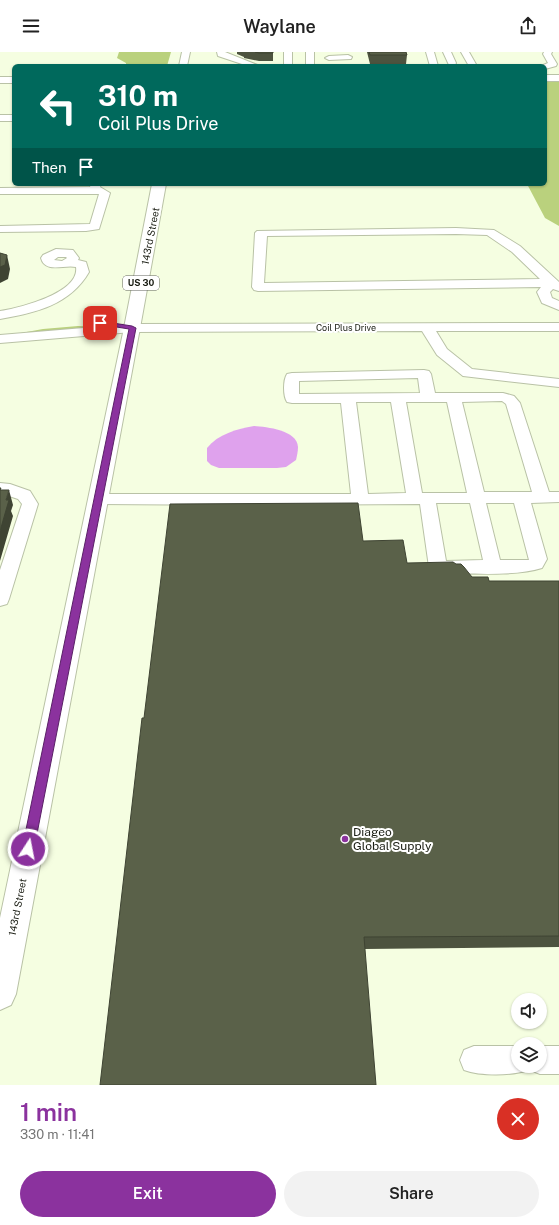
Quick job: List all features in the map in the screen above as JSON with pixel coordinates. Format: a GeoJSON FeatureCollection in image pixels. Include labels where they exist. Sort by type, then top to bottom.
{"type":"FeatureCollection","features":[{"type":"Feature","properties":{"kind":"main road"},"geometry":{"type":"LineString","coordinates":[[547,78],[559,78]]}},
{"type":"Feature","properties":{"kind":"main road"},"geometry":{"type":"LineString","coordinates":[[0,80],[12,80]]}},
{"type":"Feature","properties":{"kind":"main road","name":"143rd Street"},"geometry":{"type":"LineString","coordinates":[[0,994],[160,186]]}},
{"type":"Feature","properties":{"kind":"street"},"geometry":{"type":"LineString","coordinates":[[183,64],[186,52]]}},
{"type":"Feature","properties":{"kind":"street"},"geometry":{"type":"LineString","coordinates":[[288,52],[288,64]]}},
{"type":"Feature","properties":{"kind":"street"},"geometry":{"type":"LineString","coordinates":[[310,52],[310,64]]}},
{"type":"Feature","properties":{"kind":"street"},"geometry":{"type":"LineString","coordinates":[[430,52],[433,64]]}},
{"type":"Feature","properties":{"kind":"street"},"geometry":{"type":"LineString","coordinates":[[447,52],[452,63]]}},
{"type":"Feature","properties":{"kind":"street"},"geometry":{"type":"LineString","coordinates":[[465,52],[472,64]]}},
{"type":"Feature","properties":{"kind":"street"},"geometry":{"type":"LineString","coordinates":[[547,66],[553,64],[548,52]]}},
{"type":"Feature","properties":{"kind":"street"},"geometry":{"type":"LineString","coordinates":[[221,56],[249,64]]}},
{"type":"Feature","properties":{"kind":"street"},"geometry":{"type":"LineString","coordinates":[[330,59],[348,58]]}},
{"type":"Feature","properties":{"kind":"street"},"geometry":{"type":"LineString","coordinates":[[0,118],[12,118]]}},
{"type":"Feature","properties":{"kind":"street"},"geometry":{"type":"LineString","coordinates":[[0,191],[95,187],[105,193],[95,227],[0,229]]}},
{"type":"Feature","properties":{"kind":"street"},"geometry":{"type":"LineString","coordinates":[[490,232],[516,249],[555,285],[258,287],[261,233],[490,232]]}},
{"type":"Feature","properties":{"kind":"street"},"geometry":{"type":"LineString","coordinates":[[0,315],[36,307],[67,291],[75,284],[83,272],[82,265],[70,262]]}},
{"type":"Feature","properties":{"kind":"street"},"geometry":{"type":"LineString","coordinates":[[555,285],[544,292],[547,300],[559,306]]}},
{"type":"Feature","properties":{"kind":"street","name":"Coil Plus Drive"},"geometry":{"type":"LineString","coordinates":[[0,339],[15,340],[55,334],[99,332],[132,328],[559,327]]}},
{"type":"Feature","properties":{"kind":"street"},"geometry":{"type":"LineString","coordinates":[[427,328],[442,352],[468,373],[559,383]]}},
{"type":"Feature","properties":{"kind":"street"},"geometry":{"type":"LineString","coordinates":[[428,397],[424,374],[292,377],[292,399],[503,397],[512,401],[542,497]]}},
{"type":"Feature","properties":{"kind":"street"},"geometry":{"type":"LineString","coordinates":[[398,397],[438,567],[528,566],[536,564],[538,559],[521,497]]}},
{"type":"Feature","properties":{"kind":"street"},"geometry":{"type":"LineString","coordinates":[[454,397],[493,567]]}},
{"type":"Feature","properties":{"kind":"street"},"geometry":{"type":"LineString","coordinates":[[348,398],[360,499]]}},
{"type":"Feature","properties":{"kind":"street"},"geometry":{"type":"LineString","coordinates":[[0,488],[24,495],[30,504],[0,599]]}},
{"type":"Feature","properties":{"kind":"street"},"geometry":{"type":"LineString","coordinates":[[98,499],[161,500],[183,509],[259,509],[279,500],[559,497]]}},
{"type":"Feature","properties":{"kind":"street"},"geometry":{"type":"LineString","coordinates":[[474,1060],[511,1060]]}},
{"type":"Feature","properties":{"kind":"street"},"geometry":{"type":"LineString","coordinates":[[547,1060],[559,1060]]}},
{"type":"Feature","properties":{"kind":"green space"},"geometry":{"type":"Polygon","coordinates":[[[119,52],[171,52],[168,64],[126,64],[117,58],[119,52]]]}},
{"type":"Feature","properties":{"kind":"green space"},"geometry":{"type":"Polygon","coordinates":[[[547,81],[559,81],[559,226],[545,218],[528,186],[547,186],[547,81]]]}},
{"type":"Feature","properties":{"kind":"green space"},"geometry":{"type":"Polygon","coordinates":[[[78,326],[102,327],[10,335],[43,329],[78,326]]]}},
{"type":"Feature","properties":{"kind":"shaded area"},"geometry":{"type":"Polygon","coordinates":[[[254,426],[280,430],[293,437],[298,447],[296,460],[286,467],[277,468],[219,468],[211,465],[207,461],[207,448],[211,443],[222,436],[254,426]]]}},
{"type":"Feature","properties":{"kind":"building"},"geometry":{"type":"Polygon","coordinates":[[[255,52],[273,52],[273,53],[259,53],[255,52]]]}},
{"type":"Feature","properties":{"kind":"building"},"geometry":{"type":"Polygon","coordinates":[[[369,52],[406,52],[407,55],[370,55],[369,52]]]}},
{"type":"Feature","properties":{"kind":"building"},"geometry":{"type":"Polygon","coordinates":[[[0,253],[7,255],[5,265],[0,267],[0,253]]]}},
{"type":"Feature","properties":{"kind":"building"},"geometry":{"type":"Polygon","coordinates":[[[0,490],[9,490],[6,500],[9,500],[0,531],[0,490]]]}},
{"type":"Feature","properties":{"kind":"building","name":"Diageo Global Supply"},"geometry":{"type":"Polygon","coordinates":[[[358,503],[363,541],[403,540],[407,563],[453,562],[456,564],[461,564],[472,577],[488,577],[489,581],[559,581],[559,936],[364,937],[376,1085],[100,1085],[142,718],[144,718],[170,504],[358,503]]]}},
{"type":"Feature","properties":{"kind":"place","name":"Diageo Global Supply"},"geometry":{"type":"Point","coordinates":[345,839]}},
{"type":"Feature","properties":{"kind":"route"},"geometry":{"type":"LineString","coordinates":[[28,849],[132,328],[100,323]]}}]}
